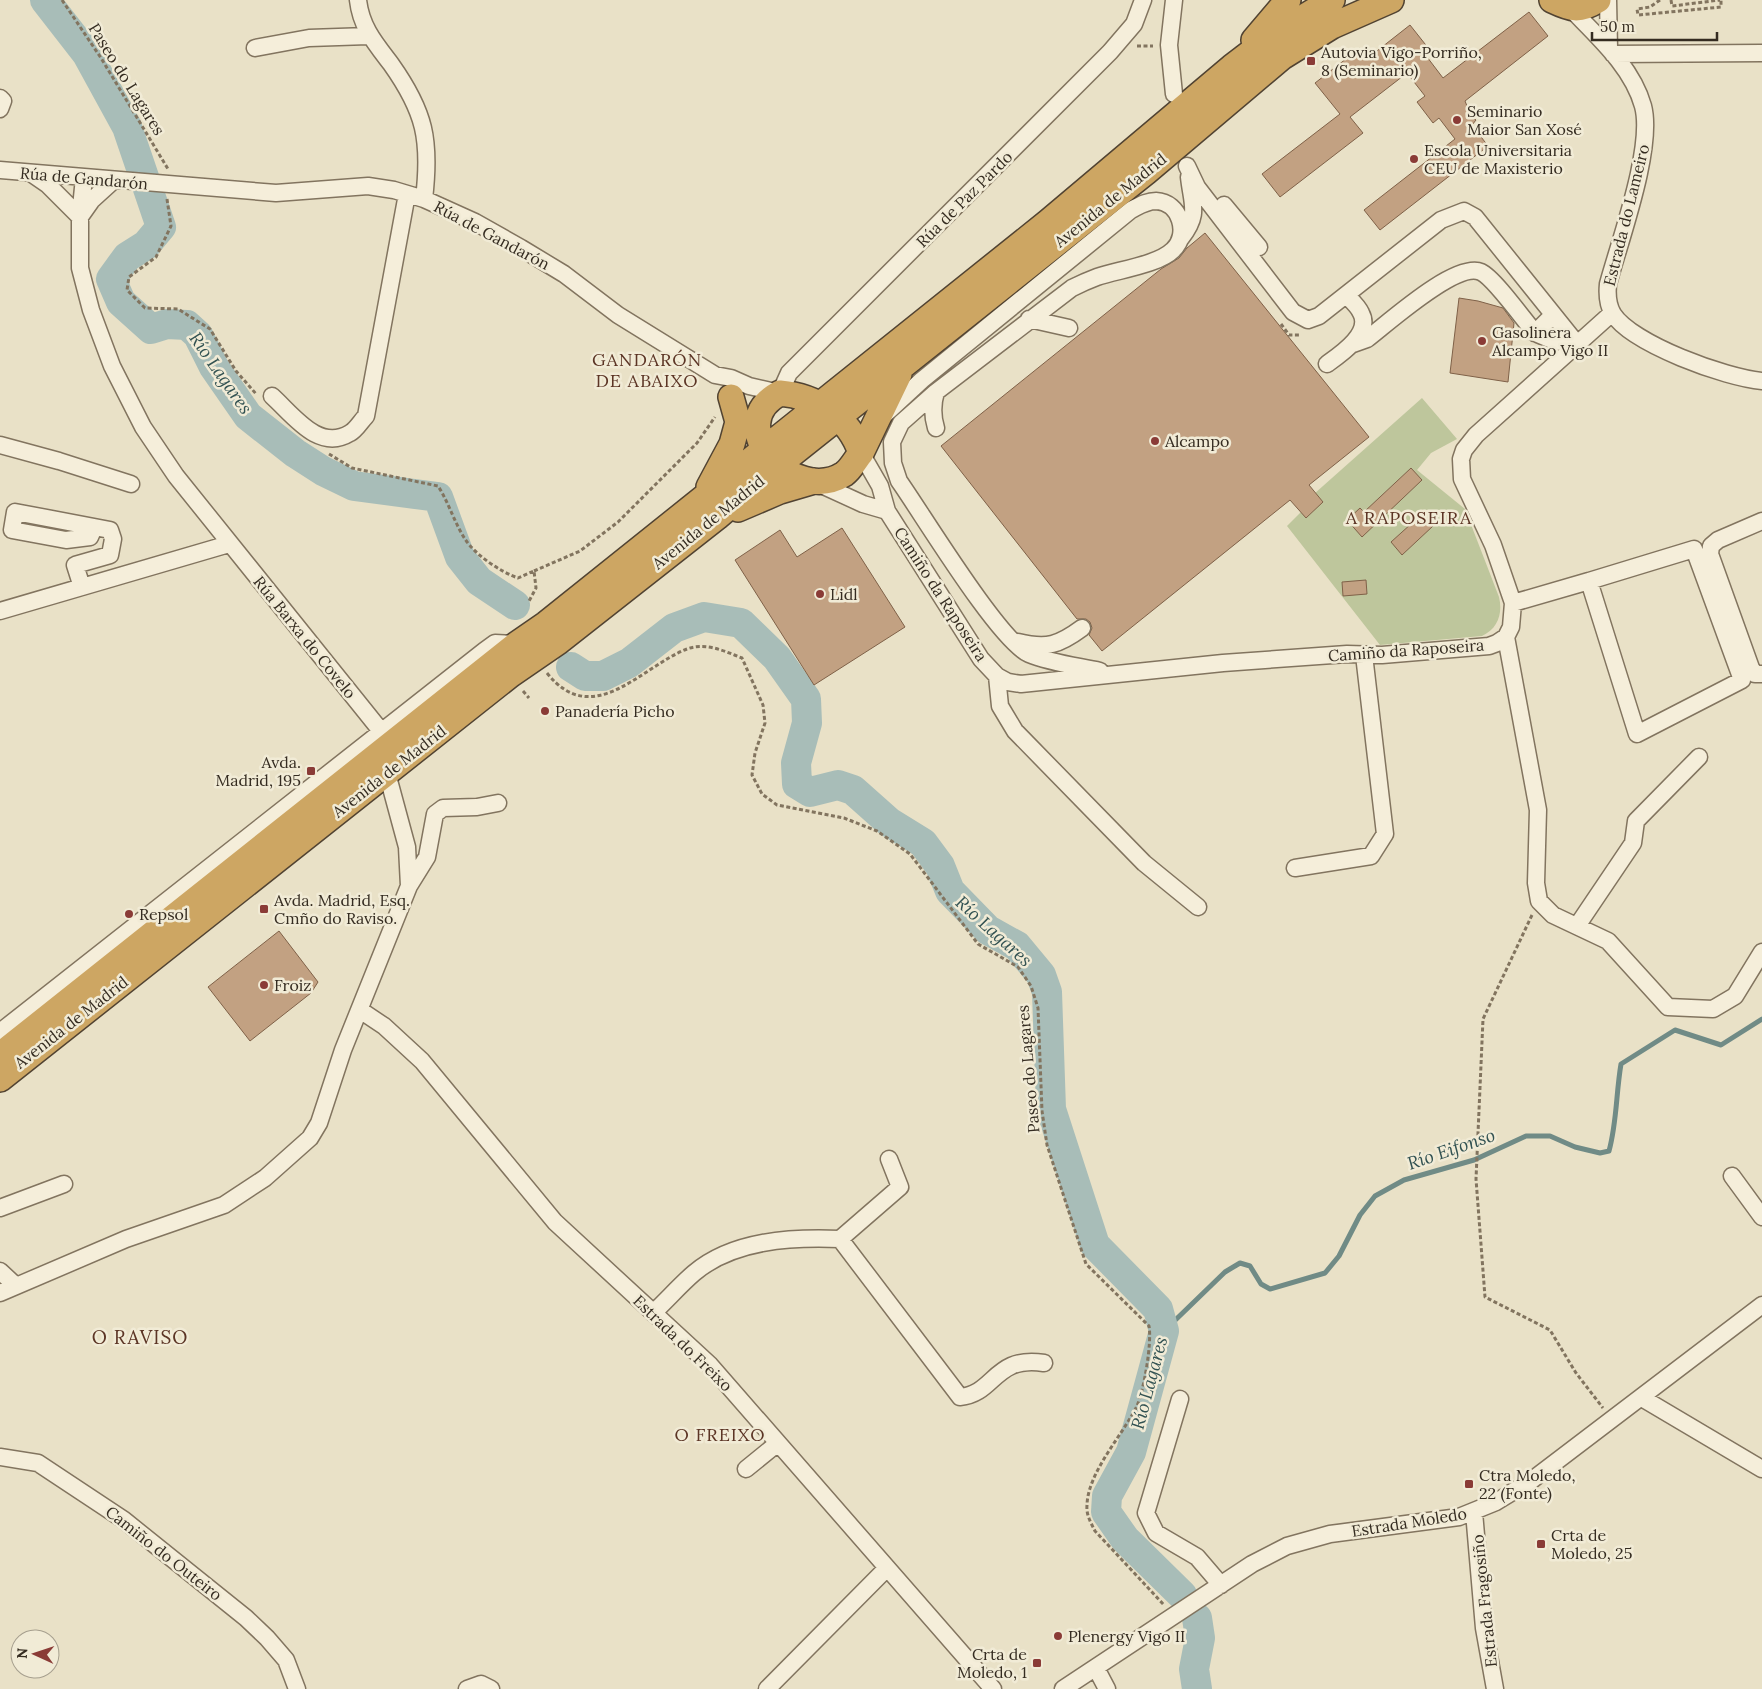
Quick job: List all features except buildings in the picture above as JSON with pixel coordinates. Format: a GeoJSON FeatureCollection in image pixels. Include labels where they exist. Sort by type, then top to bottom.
{"type":"FeatureCollection","features":[{"type":"Feature","properties":{"kind":"highway"},"geometry":{"type":"LineString","coordinates":[[1232,67],[1288,0]]}},
{"type":"Feature","properties":{"kind":"highway","name":"Avenida de Madrid"},"geometry":{"type":"LineString","coordinates":[[829,411],[857,374],[1054,217],[1232,67],[1270,38],[1332,0]]}},
{"type":"Feature","properties":{"kind":"highway","name":"Avenida de Madrid"},"geometry":{"type":"LineString","coordinates":[[829,411],[905,364],[1146,172],[1282,58],[1332,26],[1392,0]]}},
{"type":"Feature","properties":{"kind":"highway"},"geometry":{"type":"LineString","coordinates":[[1562,4],[1590,5],[1598,0]]}},
{"type":"Feature","properties":{"kind":"highway"},"geometry":{"type":"LineString","coordinates":[[717,518],[780,491],[814,481],[829,480],[845,473],[861,453],[905,364]]}},
{"type":"Feature","properties":{"kind":"highway"},"geometry":{"type":"LineString","coordinates":[[732,444],[826,386],[857,374]]}},
{"type":"Feature","properties":{"kind":"highway"},"geometry":{"type":"LineString","coordinates":[[703,498],[732,444],[738,422],[731,397]]}},
{"type":"Feature","properties":{"kind":"highway"},"geometry":{"type":"LineString","coordinates":[[769,422],[829,411]]}},
{"type":"Feature","properties":{"kind":"highway"},"geometry":{"type":"LineString","coordinates":[[769,422],[829,411]]}},
{"type":"Feature","properties":{"kind":"highway"},"geometry":{"type":"LineString","coordinates":[[829,411],[853,433],[861,453]]}},
{"type":"Feature","properties":{"kind":"highway"},"geometry":{"type":"LineString","coordinates":[[769,422],[789,474],[814,481]]}},
{"type":"Feature","properties":{"kind":"highway","name":"Avenida de Madrid"},"geometry":{"type":"LineString","coordinates":[[0,1078],[510,675],[546,624],[703,498],[769,422]]}},
{"type":"Feature","properties":{"kind":"highway","name":"Avenida de Madrid"},"geometry":{"type":"LineString","coordinates":[[0,1055],[526,651],[717,518],[769,422]]}},
{"type":"Feature","properties":{"kind":"street"},"geometry":{"type":"LineString","coordinates":[[358,0],[368,36],[408,89],[418,107],[426,146],[427,172],[424,199]]}},
{"type":"Feature","properties":{"kind":"street","name":"Rúa de Paz Pardo"},"geometry":{"type":"LineString","coordinates":[[769,422],[789,373],[1120,40],[1134,24],[1143,0]]}},
{"type":"Feature","properties":{"kind":"street"},"geometry":{"type":"LineString","coordinates":[[1174,0],[1169,45],[1174,94]]}},
{"type":"Feature","properties":{"kind":"street"},"geometry":{"type":"LineString","coordinates":[[1608,0],[1611,51],[1762,53]]}},
{"type":"Feature","properties":{"kind":"street","name":"Estrada do Lameiro"},"geometry":{"type":"LineString","coordinates":[[1562,4],[1611,51],[1634,86],[1643,104],[1646,120],[1644,148],[1637,180],[1608,284],[1607,295],[1612,313]]}},
{"type":"Feature","properties":{"kind":"street"},"geometry":{"type":"LineString","coordinates":[[255,48],[309,38],[368,36]]}},
{"type":"Feature","properties":{"kind":"street"},"geometry":{"type":"LineString","coordinates":[[0,98],[2,101],[0,109]]}},
{"type":"Feature","properties":{"kind":"street"},"geometry":{"type":"LineString","coordinates":[[1187,162],[1197,187],[1293,312],[1302,318],[1308,320],[1319,316],[1440,220],[1464,211],[1475,217],[1577,344]]}},
{"type":"Feature","properties":{"kind":"street"},"geometry":{"type":"LineString","coordinates":[[1112,673],[1028,654],[1011,640],[978,597],[900,481],[893,463],[892,442],[901,423],[936,392],[1072,288],[1098,277],[1157,260],[1173,250],[1192,223],[1194,215],[1187,162]]}},
{"type":"Feature","properties":{"kind":"street"},"geometry":{"type":"LineString","coordinates":[[1187,162],[1259,247]]}},
{"type":"Feature","properties":{"kind":"street","name":"Rúa de Gandarón"},"geometry":{"type":"LineString","coordinates":[[1,174],[32,174],[132,182],[170,178],[276,193],[368,186],[424,199],[475,222],[557,270],[618,315],[715,375],[731,378],[749,386],[769,422]]}},
{"type":"Feature","properties":{"kind":"street"},"geometry":{"type":"LineString","coordinates":[[32,174],[48,185],[80,217],[92,200],[114,180]]}},
{"type":"Feature","properties":{"kind":"street","name":"Rúa Barxa do Covelo"},"geometry":{"type":"LineString","coordinates":[[84,178],[80,217],[80,268],[91,310],[112,366],[143,427],[176,476],[229,544],[381,731]]}},
{"type":"Feature","properties":{"kind":"street"},"geometry":{"type":"LineString","coordinates":[[272,396],[318,437],[333,441],[351,433],[366,416],[407,194]]}},
{"type":"Feature","properties":{"kind":"street"},"geometry":{"type":"LineString","coordinates":[[875,422],[922,380],[1131,210],[1145,202],[1164,202],[1174,209],[1181,220],[1181,238]]}},
{"type":"Feature","properties":{"kind":"street"},"geometry":{"type":"LineString","coordinates":[[1192,223],[1214,220],[1224,223]]}},
{"type":"Feature","properties":{"kind":"street"},"geometry":{"type":"LineString","coordinates":[[1328,364],[1353,344],[1367,339],[1445,280],[1463,272],[1480,272],[1491,281],[1534,333],[1554,341],[1577,344]]}},
{"type":"Feature","properties":{"kind":"street"},"geometry":{"type":"LineString","coordinates":[[1346,295],[1362,313],[1364,322],[1353,344]]}},
{"type":"Feature","properties":{"kind":"street"},"geometry":{"type":"LineString","coordinates":[[1612,313],[1629,330],[1644,339],[1711,370],[1735,377],[1762,381]]}},
{"type":"Feature","properties":{"kind":"street","name":"Camiño da Raposeira"},"geometry":{"type":"LineString","coordinates":[[861,453],[880,486],[887,511],[966,636],[981,659],[997,676],[1008,682],[1021,684],[1112,673],[1242,662],[1489,646],[1506,637],[1511,627],[1513,603],[1493,545],[1462,479],[1461,459],[1464,450],[1476,435],[1612,313]]}},
{"type":"Feature","properties":{"kind":"street"},"geometry":{"type":"LineString","coordinates":[[1534,333],[1553,315]]}},
{"type":"Feature","properties":{"kind":"street"},"geometry":{"type":"LineString","coordinates":[[1029,319],[1069,328]]}},
{"type":"Feature","properties":{"kind":"street","name":"Rúa de Gandarón"},"geometry":{"type":"LineString","coordinates":[[715,375],[731,397],[769,422]]}},
{"type":"Feature","properties":{"kind":"street"},"geometry":{"type":"LineString","coordinates":[[936,392],[932,416],[936,428]]}},
{"type":"Feature","properties":{"kind":"street"},"geometry":{"type":"LineString","coordinates":[[0,445],[131,484]]}},
{"type":"Feature","properties":{"kind":"street"},"geometry":{"type":"LineString","coordinates":[[814,481],[863,504],[887,511]]}},
{"type":"Feature","properties":{"kind":"street"},"geometry":{"type":"LineString","coordinates":[[1762,521],[1718,540],[1711,546],[1710,554],[1751,668],[1755,674],[1762,674]]}},
{"type":"Feature","properties":{"kind":"street"},"geometry":{"type":"LineString","coordinates":[[82,587],[75,565],[110,555],[113,549],[113,539],[110,530],[94,528]]}},
{"type":"Feature","properties":{"kind":"street"},"geometry":{"type":"LineString","coordinates":[[0,611],[229,544]]}},
{"type":"Feature","properties":{"kind":"street"},"geometry":{"type":"LineString","coordinates":[[1513,603],[1694,549],[1742,680],[1637,734],[1589,581]]}},
{"type":"Feature","properties":{"kind":"street"},"geometry":{"type":"LineString","coordinates":[[1011,640],[1029,645],[1049,645],[1063,642],[1082,628]]}},
{"type":"Feature","properties":{"kind":"street"},"geometry":{"type":"LineString","coordinates":[[1506,637],[1538,810],[1536,883],[1539,901],[1553,914],[1608,941],[1668,1007],[1713,1009],[1735,996],[1762,952]]}},
{"type":"Feature","properties":{"kind":"street"},"geometry":{"type":"LineString","coordinates":[[0,1032],[495,643],[526,651]]}},
{"type":"Feature","properties":{"kind":"street"},"geometry":{"type":"LineString","coordinates":[[1295,868],[1371,856],[1385,834],[1364,655]]}},
{"type":"Feature","properties":{"kind":"street","name":"Camiño da Raposeira"},"geometry":{"type":"LineString","coordinates":[[997,676],[1000,706],[1015,731],[1144,863],[1198,908]]}},
{"type":"Feature","properties":{"kind":"street"},"geometry":{"type":"LineString","coordinates":[[1577,926],[1633,843],[1636,821],[1699,757]]}},
{"type":"Feature","properties":{"kind":"street"},"geometry":{"type":"LineString","coordinates":[[387,772],[407,847],[409,886]]}},
{"type":"Feature","properties":{"kind":"street"},"geometry":{"type":"LineString","coordinates":[[0,1293],[126,1239],[224,1205],[265,1178],[310,1138],[319,1123],[343,1050],[409,886],[427,856],[434,814],[443,808],[477,807],[498,803]]}},
{"type":"Feature","properties":{"kind":"street","name":"Estrada do Freixo"},"geometry":{"type":"LineString","coordinates":[[360,1010],[384,1026],[422,1061],[555,1222],[710,1365],[993,1689]]}},
{"type":"Feature","properties":{"kind":"street"},"geometry":{"type":"LineString","coordinates":[[653,1313],[695,1272],[712,1261],[729,1254],[768,1242],[800,1237],[840,1239],[900,1187],[889,1158]]}},
{"type":"Feature","properties":{"kind":"street"},"geometry":{"type":"LineString","coordinates":[[1732,1176],[1759,1208]]}},
{"type":"Feature","properties":{"kind":"street"},"geometry":{"type":"LineString","coordinates":[[0,1208],[64,1184]]}},
{"type":"Feature","properties":{"kind":"street"},"geometry":{"type":"LineString","coordinates":[[840,1239],[960,1397],[970,1396],[1007,1366],[1027,1360],[1044,1363]]}},
{"type":"Feature","properties":{"kind":"street"},"geometry":{"type":"LineString","coordinates":[[0,1272],[15,1285]]}},
{"type":"Feature","properties":{"kind":"street","name":"Estrada Moledo"},"geometry":{"type":"LineString","coordinates":[[1063,1689],[1270,1554],[1308,1539],[1459,1517],[1474,1512],[1532,1480],[1762,1306]]}},
{"type":"Feature","properties":{"kind":"street"},"geometry":{"type":"LineString","coordinates":[[1642,1398],[1762,1468]]}},
{"type":"Feature","properties":{"kind":"street"},"geometry":{"type":"LineString","coordinates":[[1180,1399],[1146,1513],[1156,1533],[1197,1557],[1221,1585]]}},
{"type":"Feature","properties":{"kind":"street"},"geometry":{"type":"LineString","coordinates":[[746,1469],[778,1443]]}},
{"type":"Feature","properties":{"kind":"street","name":"Camiño do Outeiro"},"geometry":{"type":"LineString","coordinates":[[0,1457],[38,1463],[124,1520],[246,1618],[267,1638],[286,1660],[297,1689]]}},
{"type":"Feature","properties":{"kind":"street","name":"Estrada Fragosiño"},"geometry":{"type":"LineString","coordinates":[[1474,1512],[1484,1628],[1495,1689]]}},
{"type":"Feature","properties":{"kind":"street"},"geometry":{"type":"LineString","coordinates":[[767,1689],[888,1568]]}},
{"type":"Feature","properties":{"kind":"street"},"geometry":{"type":"LineString","coordinates":[[1096,1668],[1108,1689]]}},
{"type":"Feature","properties":{"kind":"street"},"geometry":{"type":"LineString","coordinates":[[467,1689],[481,1684],[491,1689]]}},
{"type":"Feature","properties":{"kind":"path","name":"Paseo do Lagares"},"geometry":{"type":"LineString","coordinates":[[62,0],[101,58],[170,178]]}},
{"type":"Feature","properties":{"kind":"path"},"geometry":{"type":"LineString","coordinates":[[1660,0],[1650,7],[1637,9],[1638,15],[1721,7],[1721,0],[1672,6],[1671,0]]}},
{"type":"Feature","properties":{"kind":"path"},"geometry":{"type":"LineString","coordinates":[[1120,40],[1129,45],[1169,45]]}},
{"type":"Feature","properties":{"kind":"path"},"geometry":{"type":"LineString","coordinates":[[534,571],[580,550],[618,522],[697,443],[731,397]]}},
{"type":"Feature","properties":{"kind":"path","name":"Paseo do Lagares"},"geometry":{"type":"LineString","coordinates":[[526,651],[556,685],[580,696],[609,693],[688,649],[711,646],[742,658],[763,705],[765,723],[755,753],[752,775],[762,794],[777,805],[844,818],[877,831],[910,854],[978,944],[1018,967],[1031,986],[1038,1008],[1042,1112],[1047,1145],[1086,1264],[1149,1326],[1152,1340],[1138,1404],[1091,1484],[1086,1506],[1088,1518],[1094,1531],[1157,1596],[1173,1617]]}},
{"type":"Feature","properties":{"kind":"path"},"geometry":{"type":"LineString","coordinates":[[1539,901],[1483,1019],[1476,1170],[1485,1297],[1550,1330],[1576,1373],[1614,1419]]}},
{"type":"Feature","properties":{"kind":"green space"},"geometry":{"type":"Polygon","coordinates":[[[1422,398],[1457,439],[1431,453],[1417,470],[1465,509],[1499,597],[1500,615],[1492,629],[1482,636],[1380,645],[1287,526],[1316,497],[1314,494],[1422,398]]]}},
{"type":"Feature","properties":{"kind":"waterway","name":"Río Lagares"},"geometry":{"type":"LineString","coordinates":[[45,0],[87,54],[127,127],[161,227],[146,245],[127,257],[111,279],[121,302],[151,329],[167,324],[187,325],[198,335],[214,367],[248,416],[295,453],[323,471],[354,486],[438,497],[460,557],[479,581],[515,605]]}},
{"type":"Feature","properties":{"kind":"waterway","name":"Río Lagares"},"geometry":{"type":"LineString","coordinates":[[571,667],[585,676],[603,676],[629,663],[674,628],[704,617],[741,623],[777,658],[806,699],[807,723],[796,763],[797,784],[810,792],[838,785],[853,790],[889,822],[923,843],[940,866],[950,891],[988,930],[1017,946],[1041,975],[1047,992],[1051,1109],[1095,1245],[1158,1309],[1164,1331],[1131,1452],[1107,1496],[1106,1512],[1125,1539],[1182,1595]]}},
{"type":"Feature","properties":{"kind":"waterway","name":"Río Eifonso"},"geometry":{"type":"LineString","coordinates":[[1164,1331],[1225,1272],[1240,1263],[1250,1266],[1261,1284],[1270,1289],[1325,1273],[1339,1256],[1360,1215],[1375,1196],[1404,1180],[1474,1160],[1526,1136],[1550,1136],[1575,1147],[1600,1153],[1609,1151],[1614,1129],[1621,1064],[1675,1030],[1721,1045],[1762,1019]]}},
{"type":"Feature","properties":{"kind":"waterway","name":"Río Lagares"},"geometry":{"type":"LineString","coordinates":[[1197,1618],[1200,1638],[1194,1669],[1197,1689]]}},
{"type":"Feature","properties":{"kind":"place","name":"Autovia Vigo-Porriño, 8 (Seminario)"},"geometry":{"type":"Point","coordinates":[1311,61]}},
{"type":"Feature","properties":{"kind":"place","name":"Seminario Maior San Xosé"},"geometry":{"type":"Point","coordinates":[1457,120]}},
{"type":"Feature","properties":{"kind":"place","name":"Escola Universitaria CEU de Maxisterio"},"geometry":{"type":"Point","coordinates":[1414,159]}},
{"type":"Feature","properties":{"kind":"place","name":"Gasolinera Alcampo Vigo II"},"geometry":{"type":"Point","coordinates":[1482,341]}},
{"type":"Feature","properties":{"kind":"place","name":"Alcampo"},"geometry":{"type":"Point","coordinates":[1155,441]}},
{"type":"Feature","properties":{"kind":"place","name":"Lidl"},"geometry":{"type":"Point","coordinates":[820,594]}},
{"type":"Feature","properties":{"kind":"place","name":"Panadería Picho"},"geometry":{"type":"Point","coordinates":[545,711]}},
{"type":"Feature","properties":{"kind":"place","name":"Avda. Madrid, 195"},"geometry":{"type":"Point","coordinates":[311,771]}},
{"type":"Feature","properties":{"kind":"place","name":"Avda. Madrid, Esq. Cmño do Raviso."},"geometry":{"type":"Point","coordinates":[264,909]}},
{"type":"Feature","properties":{"kind":"place","name":"Repsol"},"geometry":{"type":"Point","coordinates":[129,914]}},
{"type":"Feature","properties":{"kind":"place","name":"Froiz"},"geometry":{"type":"Point","coordinates":[264,985]}},
{"type":"Feature","properties":{"kind":"place","name":"Ctra Moledo, 22 (Fonte)"},"geometry":{"type":"Point","coordinates":[1469,1484]}},
{"type":"Feature","properties":{"kind":"place","name":"Crta de Moledo, 25"},"geometry":{"type":"Point","coordinates":[1541,1544]}},
{"type":"Feature","properties":{"kind":"place","name":"Plenergy Vigo II"},"geometry":{"type":"Point","coordinates":[1058,1636]}},
{"type":"Feature","properties":{"kind":"place","name":"Crta de Moledo, 1"},"geometry":{"type":"Point","coordinates":[1037,1663]}},
{"type":"Feature","properties":{"kind":"district","name":"GANDARÓN DE ABAIXO"},"geometry":{"type":"Point","coordinates":[647,369]}},
{"type":"Feature","properties":{"kind":"district","name":"A RAPOSEIRA"},"geometry":{"type":"Point","coordinates":[1409,517]}},
{"type":"Feature","properties":{"kind":"district","name":"O RAVISO"},"geometry":{"type":"Point","coordinates":[140,1337]}},
{"type":"Feature","properties":{"kind":"district","name":"O FREIXO"},"geometry":{"type":"Point","coordinates":[720,1434]}}]}
